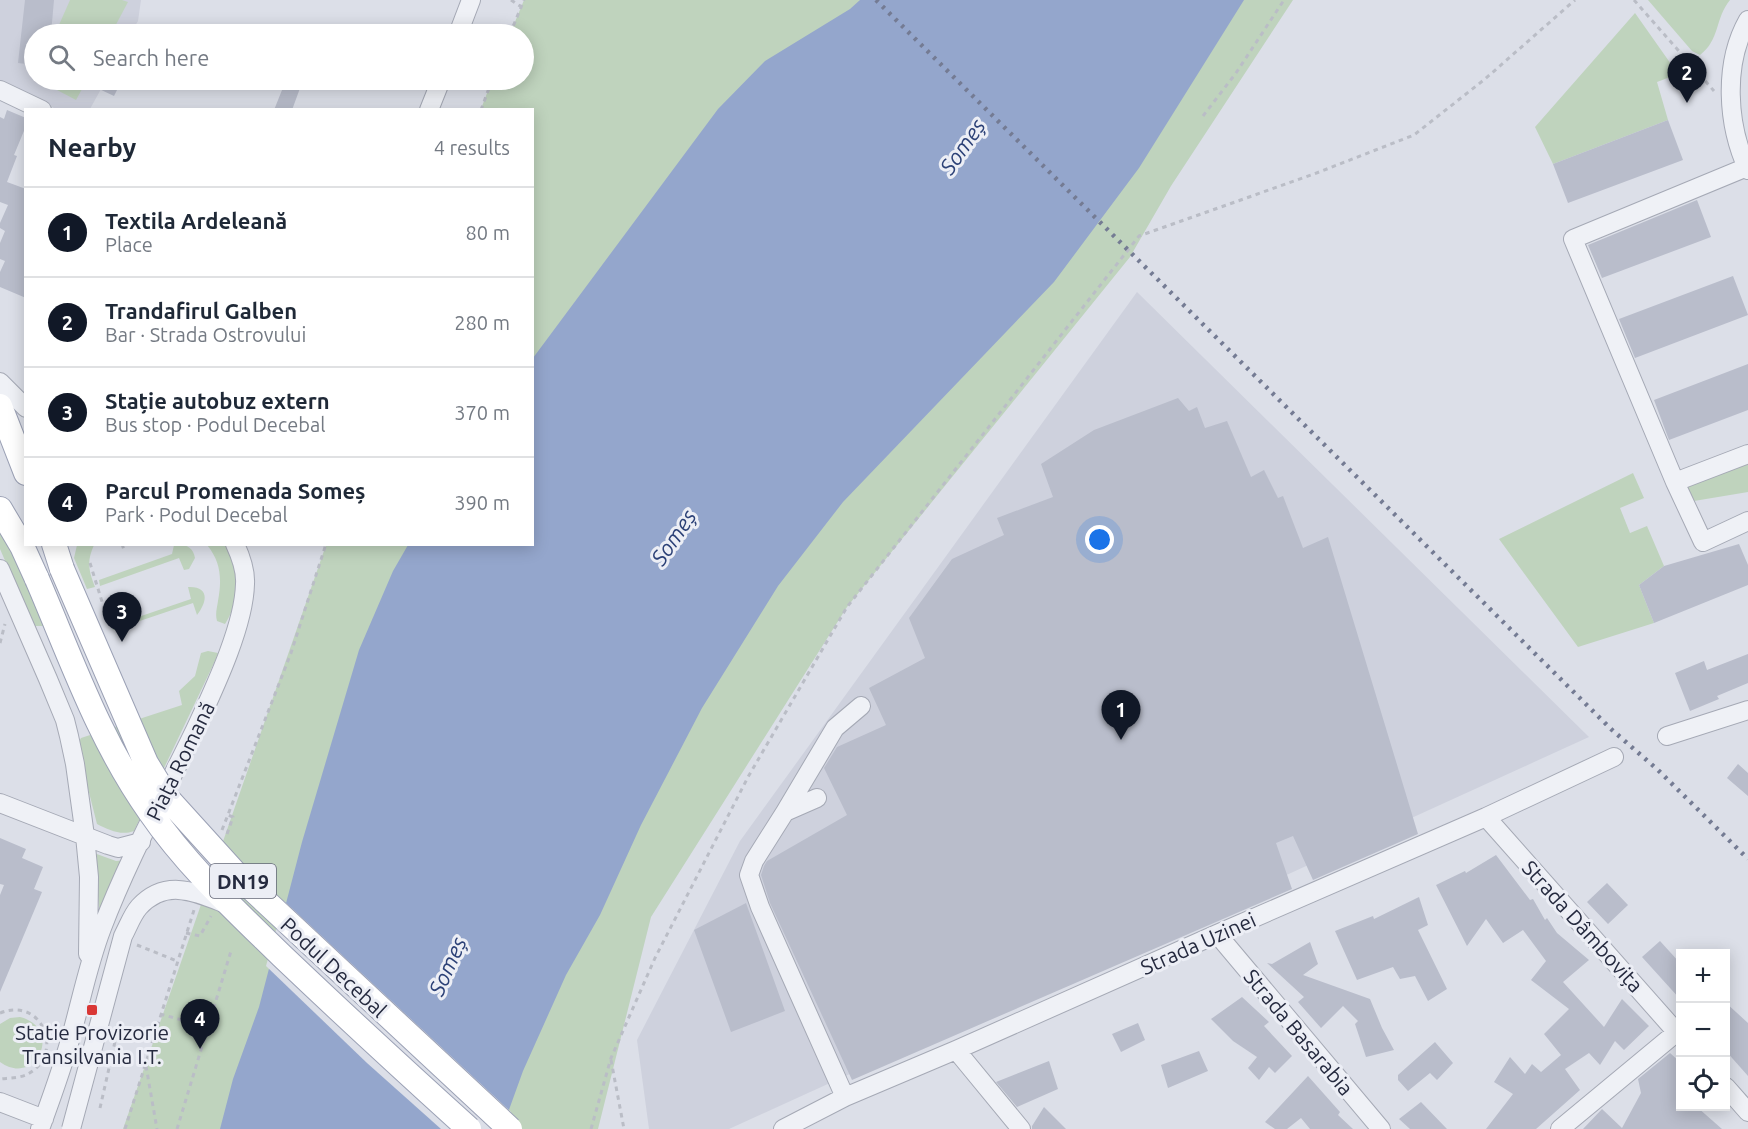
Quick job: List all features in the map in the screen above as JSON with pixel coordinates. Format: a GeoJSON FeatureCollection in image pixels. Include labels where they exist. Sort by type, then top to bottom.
{"type":"FeatureCollection","features":[{"type":"Feature","properties":{"kind":"main road"},"geometry":{"type":"LineString","coordinates":[[0,406],[24,468]]}},
{"type":"Feature","properties":{"kind":"main road","name":"Podul Decebal"},"geometry":{"type":"LineString","coordinates":[[0,509],[22,546],[104,736],[148,810],[172,843],[222,907],[469,1129]]}},
{"type":"Feature","properties":{"kind":"main road","name":"Podul Decebal"},"geometry":{"type":"LineString","coordinates":[[58,553],[146,764],[168,799],[236,874],[510,1129]]}},
{"type":"Feature","properties":{"kind":"street"},"geometry":{"type":"LineString","coordinates":[[462,24],[471,0]]}},
{"type":"Feature","properties":{"kind":"street"},"geometry":{"type":"LineString","coordinates":[[1748,20],[1739,35],[1732,69],[1732,112],[1747,168],[1574,239],[1703,542],[1748,521]]}},
{"type":"Feature","properties":{"kind":"street"},"geometry":{"type":"LineString","coordinates":[[0,90],[38,108]]}},
{"type":"Feature","properties":{"kind":"street"},"geometry":{"type":"LineString","coordinates":[[430,108],[437,90]]}},
{"type":"Feature","properties":{"kind":"street"},"geometry":{"type":"LineString","coordinates":[[0,382],[24,406]]}},
{"type":"Feature","properties":{"kind":"street"},"geometry":{"type":"LineString","coordinates":[[1676,482],[1748,454]]}},
{"type":"Feature","properties":{"kind":"street","name":"Piața Romană"},"geometry":{"type":"LineString","coordinates":[[42,1124],[68,1047],[87,973],[101,930],[121,882],[212,694],[231,641],[241,609],[245,583],[242,560],[237,546]]}},
{"type":"Feature","properties":{"kind":"street","name":"Piața Romană"},"geometry":{"type":"LineString","coordinates":[[0,569],[65,720],[75,765],[89,877],[87,973]]}},
{"type":"Feature","properties":{"kind":"street"},"geometry":{"type":"LineString","coordinates":[[845,1097],[809,1019],[749,875],[754,861],[835,728],[861,706]]}},
{"type":"Feature","properties":{"kind":"street"},"geometry":{"type":"LineString","coordinates":[[1667,736],[1748,710]]}},
{"type":"Feature","properties":{"kind":"street","name":"Strada Uzinei"},"geometry":{"type":"LineString","coordinates":[[783,1129],[845,1097],[1486,817],[1614,757]]}},
{"type":"Feature","properties":{"kind":"street"},"geometry":{"type":"LineString","coordinates":[[785,812],[817,798]]}},
{"type":"Feature","properties":{"kind":"street"},"geometry":{"type":"LineString","coordinates":[[0,804],[118,848],[141,842]]}},
{"type":"Feature","properties":{"kind":"street","name":"Strada Dâmbovița"},"geometry":{"type":"LineString","coordinates":[[1486,817],[1676,1031]]}},
{"type":"Feature","properties":{"kind":"street","name":"Podul Decebal"},"geometry":{"type":"LineString","coordinates":[[71,1129],[123,936],[138,908],[156,893],[189,890],[222,907]]}},
{"type":"Feature","properties":{"kind":"street","name":"Strada Basarabia"},"geometry":{"type":"LineString","coordinates":[[1216,934],[1381,1129]]}},
{"type":"Feature","properties":{"kind":"street"},"geometry":{"type":"LineString","coordinates":[[1560,1129],[1676,1036]]}},
{"type":"Feature","properties":{"kind":"street"},"geometry":{"type":"LineString","coordinates":[[956,1050],[1021,1129]]}},
{"type":"Feature","properties":{"kind":"street"},"geometry":{"type":"LineString","coordinates":[[1730,1092],[1748,1112]]}},
{"type":"Feature","properties":{"kind":"street"},"geometry":{"type":"LineString","coordinates":[[0,1102],[42,1124]]}},
{"type":"Feature","properties":{"kind":"path"},"geometry":{"type":"LineString","coordinates":[[511,0],[520,6]]}},
{"type":"Feature","properties":{"kind":"path"},"geometry":{"type":"LineString","coordinates":[[514,24],[524,0]]}},
{"type":"Feature","properties":{"kind":"path"},"geometry":{"type":"LineString","coordinates":[[1203,116],[1236,73],[1284,0]]}},
{"type":"Feature","properties":{"kind":"path"},"geometry":{"type":"LineString","coordinates":[[591,1129],[611,1058],[655,958],[748,777],[848,606],[1139,236],[1314,174],[1414,135],[1485,79],[1575,0]]}},
{"type":"Feature","properties":{"kind":"path"},"geometry":{"type":"LineString","coordinates":[[1634,0],[1732,112]]}},
{"type":"Feature","properties":{"kind":"path"},"geometry":{"type":"LineString","coordinates":[[482,108],[488,90]]}},
{"type":"Feature","properties":{"kind":"path"},"geometry":{"type":"LineString","coordinates":[[122,546],[123,550]]}},
{"type":"Feature","properties":{"kind":"path"},"geometry":{"type":"LineString","coordinates":[[90,563],[104,608]]}},
{"type":"Feature","properties":{"kind":"path"},"geometry":{"type":"LineString","coordinates":[[0,643],[6,623]]}},
{"type":"Feature","properties":{"kind":"path"},"geometry":{"type":"LineString","coordinates":[[186,933],[200,936],[222,907]]}},
{"type":"Feature","properties":{"kind":"path"},"geometry":{"type":"LineString","coordinates":[[136,944],[177,961]]}},
{"type":"Feature","properties":{"kind":"path"},"geometry":{"type":"LineString","coordinates":[[177,1129],[231,951]]}},
{"type":"Feature","properties":{"kind":"path"},"geometry":{"type":"LineString","coordinates":[[0,1013],[10,1009],[34,1015],[43,1025],[48,1040],[41,1062],[28,1074],[0,1078]]}},
{"type":"Feature","properties":{"kind":"path"},"geometry":{"type":"LineString","coordinates":[[160,1014],[208,1027]]}},
{"type":"Feature","properties":{"kind":"path"},"geometry":{"type":"LineString","coordinates":[[611,1058],[624,1129]]}},
{"type":"Feature","properties":{"kind":"path"},"geometry":{"type":"LineString","coordinates":[[145,1063],[157,1129]]}},
{"type":"Feature","properties":{"kind":"shaded area"},"geometry":{"type":"Polygon","coordinates":[[[0,0],[141,0],[136,24],[24,24],[24,90],[100,90],[91,108],[54,108],[0,81],[0,0]]]}},
{"type":"Feature","properties":{"kind":"shaded area"},"geometry":{"type":"Polygon","coordinates":[[[1137,292],[1589,737],[729,1129],[649,1129],[637,1040],[740,841],[1137,292]]]}},
{"type":"Feature","properties":{"kind":"green space"},"geometry":{"type":"Polygon","coordinates":[[[70,0],[128,2],[116,24],[59,24],[70,0]]]}},
{"type":"Feature","properties":{"kind":"green space"},"geometry":{"type":"Polygon","coordinates":[[[524,0],[1293,0],[1171,186],[1130,257],[847,607],[651,917],[598,1129],[123,1129],[326,546],[534,546],[534,108],[481,108],[488,90],[534,90],[534,24],[514,24],[524,0]]]}},
{"type":"Feature","properties":{"kind":"green space"},"geometry":{"type":"Polygon","coordinates":[[[1648,0],[1730,0],[1711,43],[1700,55],[1692,51],[1648,0]]]}},
{"type":"Feature","properties":{"kind":"green space"},"geometry":{"type":"Polygon","coordinates":[[[1635,13],[1678,74],[1657,82],[1668,120],[1553,164],[1535,127],[1635,13]]]}},
{"type":"Feature","properties":{"kind":"green space"},"geometry":{"type":"Polygon","coordinates":[[[57,90],[82,90],[76,100],[57,90]]]}},
{"type":"Feature","properties":{"kind":"green space"},"geometry":{"type":"Polygon","coordinates":[[[1748,459],[1748,492],[1694,501],[1685,484],[1748,459]]]}},
{"type":"Feature","properties":{"kind":"green space"},"geometry":{"type":"Polygon","coordinates":[[[1633,473],[1644,498],[1620,508],[1630,533],[1647,526],[1664,566],[1639,585],[1654,623],[1578,647],[1499,539],[1633,473]]]}},
{"type":"Feature","properties":{"kind":"green space"},"geometry":{"type":"Polygon","coordinates":[[[0,526],[44,626],[35,626],[32,623],[0,549],[0,526]]]}},
{"type":"Feature","properties":{"kind":"green space"},"geometry":{"type":"Polygon","coordinates":[[[77,546],[94,546],[89,565],[95,587],[87,589],[74,558],[77,546]]]}},
{"type":"Feature","properties":{"kind":"green space"},"geometry":{"type":"Polygon","coordinates":[[[174,546],[185,546],[193,551],[195,558],[189,569],[184,570],[179,558],[100,586],[99,580],[172,554],[174,546]]]}},
{"type":"Feature","properties":{"kind":"green space"},"geometry":{"type":"Polygon","coordinates":[[[208,546],[229,546],[236,564],[236,595],[225,624],[217,621],[216,616],[220,585],[218,564],[208,546]]]}},
{"type":"Feature","properties":{"kind":"green space"},"geometry":{"type":"Polygon","coordinates":[[[188,587],[200,589],[204,595],[205,600],[197,615],[193,603],[113,630],[112,626],[191,599],[188,587]]]}},
{"type":"Feature","properties":{"kind":"green space"},"geometry":{"type":"Polygon","coordinates":[[[208,651],[218,653],[215,661],[134,831],[120,833],[97,824],[77,745],[81,738],[182,705],[179,691],[195,676],[201,653],[208,651]]]}},
{"type":"Feature","properties":{"kind":"green space"},"geometry":{"type":"Polygon","coordinates":[[[94,853],[116,861],[126,860],[100,917],[94,853]]]}},
{"type":"Feature","properties":{"kind":"green space"},"geometry":{"type":"Polygon","coordinates":[[[20,1017],[33,1023],[40,1032],[42,1043],[40,1053],[34,1062],[24,1067],[13,1068],[0,1062],[0,1024],[10,1018],[20,1017]]]}},
{"type":"Feature","properties":{"kind":"water","name":"Someș"},"geometry":{"type":"Polygon","coordinates":[[[860,0],[1244,0],[1139,168],[1054,282],[843,502],[778,586],[702,708],[641,825],[600,915],[566,975],[523,1071],[502,1129],[220,1129],[233,1079],[259,1007],[302,842],[359,650],[393,571],[407,546],[534,546],[534,357],[718,109],[765,61],[850,9],[860,0]]]}},
{"type":"Feature","properties":{"kind":"pier"},"geometry":{"type":"Polygon","coordinates":[[[284,901],[511,1112],[505,1129],[441,1129],[367,1063],[266,966],[284,901]]]}},
{"type":"Feature","properties":{"kind":"building"},"geometry":{"type":"Polygon","coordinates":[[[25,0],[54,0],[52,24],[24,24],[24,64],[18,63],[25,0]]]}},
{"type":"Feature","properties":{"kind":"building"},"geometry":{"type":"Polygon","coordinates":[[[101,90],[117,90],[114,96],[101,90]]]}},
{"type":"Feature","properties":{"kind":"building"},"geometry":{"type":"Polygon","coordinates":[[[282,90],[299,90],[293,108],[275,108],[282,90]]]}},
{"type":"Feature","properties":{"kind":"building"},"geometry":{"type":"Polygon","coordinates":[[[7,110],[24,117],[24,131],[14,155],[17,156],[7,182],[24,188],[24,297],[0,287],[0,272],[5,261],[0,259],[0,243],[5,231],[0,228],[0,223],[8,205],[0,202],[0,117],[4,119],[7,110]]]}},
{"type":"Feature","properties":{"kind":"building"},"geometry":{"type":"Polygon","coordinates":[[[1668,120],[1683,160],[1568,203],[1553,164],[1668,120]]]}},
{"type":"Feature","properties":{"kind":"building"},"geometry":{"type":"Polygon","coordinates":[[[1697,200],[1711,237],[1602,278],[1588,245],[1697,200]]]}},
{"type":"Feature","properties":{"kind":"building"},"geometry":{"type":"Polygon","coordinates":[[[1733,276],[1748,315],[1635,358],[1619,319],[1733,276]]]}},
{"type":"Feature","properties":{"kind":"building"},"geometry":{"type":"Polygon","coordinates":[[[1748,364],[1748,410],[1669,440],[1654,400],[1748,364]]]}},
{"type":"Feature","properties":{"kind":"building"},"geometry":{"type":"Polygon","coordinates":[[[1178,398],[1189,411],[1197,407],[1205,428],[1227,421],[1251,477],[1264,470],[1278,498],[1283,496],[1303,548],[1328,537],[1418,834],[1313,880],[1293,836],[1276,843],[1292,889],[852,1080],[770,903],[761,875],[764,866],[767,861],[847,815],[824,768],[837,747],[886,725],[869,688],[925,658],[909,618],[952,559],[1004,535],[997,518],[1053,497],[1041,464],[1094,430],[1178,398]]]}},
{"type":"Feature","properties":{"kind":"building"},"geometry":{"type":"Polygon","coordinates":[[[1739,544],[1748,565],[1748,585],[1654,623],[1639,585],[1664,566],[1739,544]]]}},
{"type":"Feature","properties":{"kind":"building"},"geometry":{"type":"Polygon","coordinates":[[[1748,654],[1748,683],[1717,696],[1719,699],[1690,711],[1675,673],[1704,661],[1707,670],[1748,654]]]}},
{"type":"Feature","properties":{"kind":"building"},"geometry":{"type":"Polygon","coordinates":[[[1738,764],[1748,773],[1748,796],[1727,778],[1738,764]]]}},
{"type":"Feature","properties":{"kind":"building"},"geometry":{"type":"Polygon","coordinates":[[[0,838],[26,849],[22,858],[43,867],[34,889],[42,892],[0,992],[0,895],[4,885],[0,884],[0,838]]]}},
{"type":"Feature","properties":{"kind":"building"},"geometry":{"type":"Polygon","coordinates":[[[1496,855],[1530,900],[1533,899],[1545,920],[1547,918],[1557,933],[1589,960],[1563,982],[1604,1027],[1622,999],[1649,1026],[1624,1050],[1615,1041],[1600,1065],[1589,1053],[1565,1069],[1580,1090],[1536,1129],[1486,1129],[1513,1094],[1494,1082],[1510,1057],[1525,1074],[1532,1064],[1541,1072],[1561,1055],[1544,1034],[1569,1009],[1531,980],[1546,961],[1523,930],[1503,943],[1486,919],[1467,946],[1436,885],[1465,871],[1466,873],[1496,855]]]}},
{"type":"Feature","properties":{"kind":"building"},"geometry":{"type":"Polygon","coordinates":[[[1607,883],[1628,905],[1608,924],[1587,902],[1607,883]]]}},
{"type":"Feature","properties":{"kind":"building"},"geometry":{"type":"Polygon","coordinates":[[[1419,897],[1428,925],[1418,930],[1447,989],[1428,1001],[1415,976],[1400,979],[1393,967],[1357,980],[1335,931],[1373,916],[1374,919],[1419,897]]]}},
{"type":"Feature","properties":{"kind":"building"},"geometry":{"type":"Polygon","coordinates":[[[746,903],[785,1011],[731,1032],[694,930],[746,903]]]}},
{"type":"Feature","properties":{"kind":"building"},"geometry":{"type":"Polygon","coordinates":[[[1660,941],[1676,959],[1676,995],[1642,957],[1660,941]]]}},
{"type":"Feature","properties":{"kind":"building"},"geometry":{"type":"Polygon","coordinates":[[[1310,942],[1318,964],[1303,975],[1370,999],[1394,1050],[1366,1057],[1355,1024],[1358,1021],[1343,1006],[1321,1028],[1298,1002],[1304,997],[1267,963],[1272,964],[1310,942]]]}},
{"type":"Feature","properties":{"kind":"building"},"geometry":{"type":"Polygon","coordinates":[[[1242,997],[1269,1022],[1264,1026],[1292,1056],[1275,1073],[1269,1067],[1259,1080],[1248,1068],[1257,1057],[1233,1041],[1211,1019],[1242,997]]]}},
{"type":"Feature","properties":{"kind":"building"},"geometry":{"type":"Polygon","coordinates":[[[1730,1007],[1748,1023],[1748,1076],[1730,1056],[1730,1007]]]}},
{"type":"Feature","properties":{"kind":"building"},"geometry":{"type":"Polygon","coordinates":[[[1138,1023],[1145,1040],[1121,1052],[1112,1034],[1138,1023]]]}},
{"type":"Feature","properties":{"kind":"building"},"geometry":{"type":"Polygon","coordinates":[[[1435,1042],[1453,1063],[1437,1080],[1430,1073],[1408,1091],[1398,1080],[1398,1075],[1435,1042]]]}},
{"type":"Feature","properties":{"kind":"building"},"geometry":{"type":"Polygon","coordinates":[[[1199,1051],[1208,1071],[1168,1088],[1161,1065],[1199,1051]]]}},
{"type":"Feature","properties":{"kind":"building"},"geometry":{"type":"Polygon","coordinates":[[[1670,1053],[1676,1058],[1676,1111],[1702,1111],[1722,1129],[1583,1129],[1602,1109],[1622,1128],[1641,1093],[1638,1079],[1670,1053]]]}},
{"type":"Feature","properties":{"kind":"building"},"geometry":{"type":"Polygon","coordinates":[[[1049,1061],[1058,1089],[1017,1107],[996,1082],[1049,1061]]]}},
{"type":"Feature","properties":{"kind":"building"},"geometry":{"type":"Polygon","coordinates":[[[1308,1076],[1340,1112],[1338,1115],[1353,1129],[1310,1129],[1301,1118],[1287,1129],[1275,1129],[1265,1122],[1308,1076]]]}},
{"type":"Feature","properties":{"kind":"building"},"geometry":{"type":"Polygon","coordinates":[[[1421,1102],[1447,1129],[1410,1129],[1399,1119],[1421,1102]]]}},
{"type":"Feature","properties":{"kind":"building"},"geometry":{"type":"Polygon","coordinates":[[[1044,1107],[1066,1129],[1032,1129],[1044,1107]]]}},
{"type":"Feature","properties":{"kind":"railway"},"geometry":{"type":"LineString","coordinates":[[876,0],[1611,729],[1658,770],[1748,859]]}},
{"type":"Feature","properties":{"kind":"place","name":"Trandafirul Galben"},"geometry":{"type":"Point","coordinates":[1687,103]}},
{"type":"Feature","properties":{"kind":"place","name":"Stație autobuz extern"},"geometry":{"type":"Point","coordinates":[122,642]}},
{"type":"Feature","properties":{"kind":"place","name":"Textila Ardeleană"},"geometry":{"type":"Point","coordinates":[1121,740]}},
{"type":"Feature","properties":{"kind":"place","name":"Statie Provizorie Transilvania I.T."},"geometry":{"type":"Point","coordinates":[92,1010]}},
{"type":"Feature","properties":{"kind":"place","name":"Parcul Promenada Someș"},"geometry":{"type":"Point","coordinates":[200,1049]}}]}
